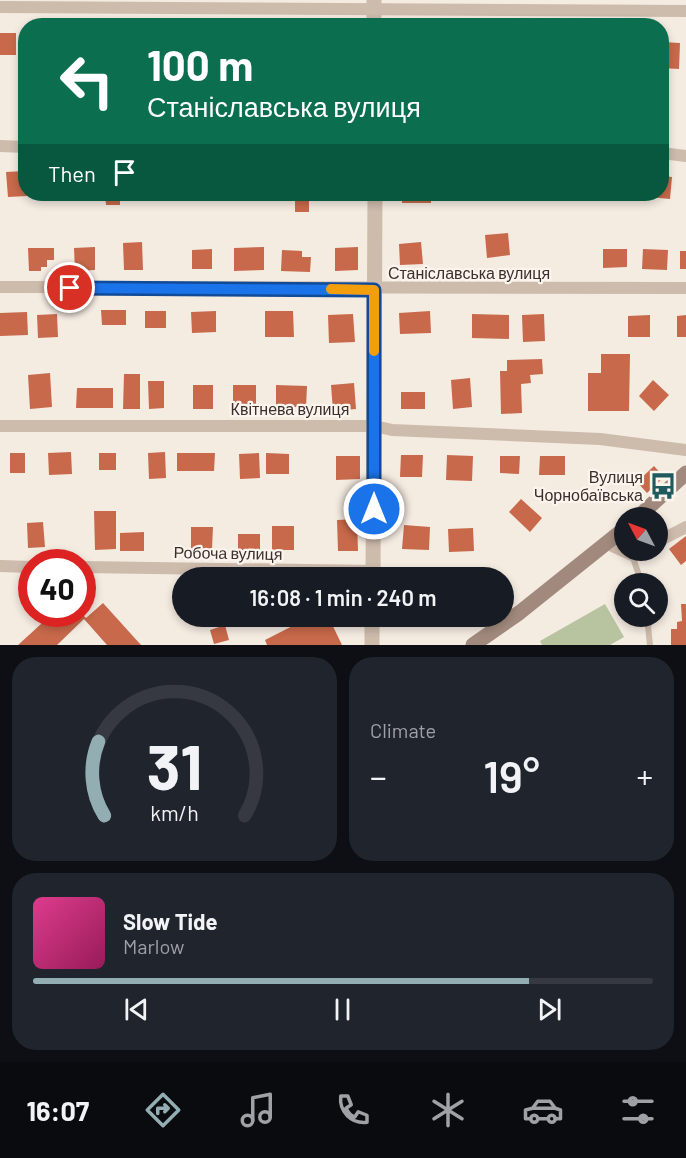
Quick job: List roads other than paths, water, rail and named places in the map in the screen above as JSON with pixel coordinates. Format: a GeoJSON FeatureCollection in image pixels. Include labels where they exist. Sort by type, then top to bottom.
{"type":"FeatureCollection","features":[{"type":"Feature","properties":{"kind":"main road"},"geometry":{"type":"LineString","coordinates":[[649,507],[686,473]]}},
{"type":"Feature","properties":{"kind":"main road"},"geometry":{"type":"LineString","coordinates":[[473,645],[519,613],[614,538]]}},
{"type":"Feature","properties":{"kind":"street"},"geometry":{"type":"LineString","coordinates":[[0,7],[374,4],[686,11]]}},
{"type":"Feature","properties":{"kind":"street"},"geometry":{"type":"LineString","coordinates":[[0,146],[18,147]]}},
{"type":"Feature","properties":{"kind":"street"},"geometry":{"type":"LineString","coordinates":[[669,154],[686,156]]}},
{"type":"Feature","properties":{"kind":"street"},"geometry":{"type":"LineString","coordinates":[[373,567],[375,201]]}},
{"type":"Feature","properties":{"kind":"street","name":"Станіславська вулиця"},"geometry":{"type":"LineString","coordinates":[[0,287],[374,290],[686,288]]}},
{"type":"Feature","properties":{"kind":"street","name":"Квітнева вулиця"},"geometry":{"type":"LineString","coordinates":[[0,426],[375,426],[392,430],[600,439],[686,450]]}},
{"type":"Feature","properties":{"kind":"street"},"geometry":{"type":"LineString","coordinates":[[668,536],[686,526]]}},
{"type":"Feature","properties":{"kind":"street"},"geometry":{"type":"LineString","coordinates":[[608,543],[614,545]]}},
{"type":"Feature","properties":{"kind":"street"},"geometry":{"type":"LineString","coordinates":[[0,566],[18,567]]}},
{"type":"Feature","properties":{"kind":"street","name":"Робоча вулиця"},"geometry":{"type":"LineString","coordinates":[[96,567],[172,569]]}},
{"type":"Feature","properties":{"kind":"street"},"geometry":{"type":"LineString","coordinates":[[372,627],[372,645]]}},
{"type":"Feature","properties":{"kind":"lane"},"geometry":{"type":"LineString","coordinates":[[649,627],[650,645]]}},
{"type":"Feature","properties":{"kind":"place","name":"Вулиця Чорнобаївська"},"geometry":{"type":"Point","coordinates":[663,486]}}]}
